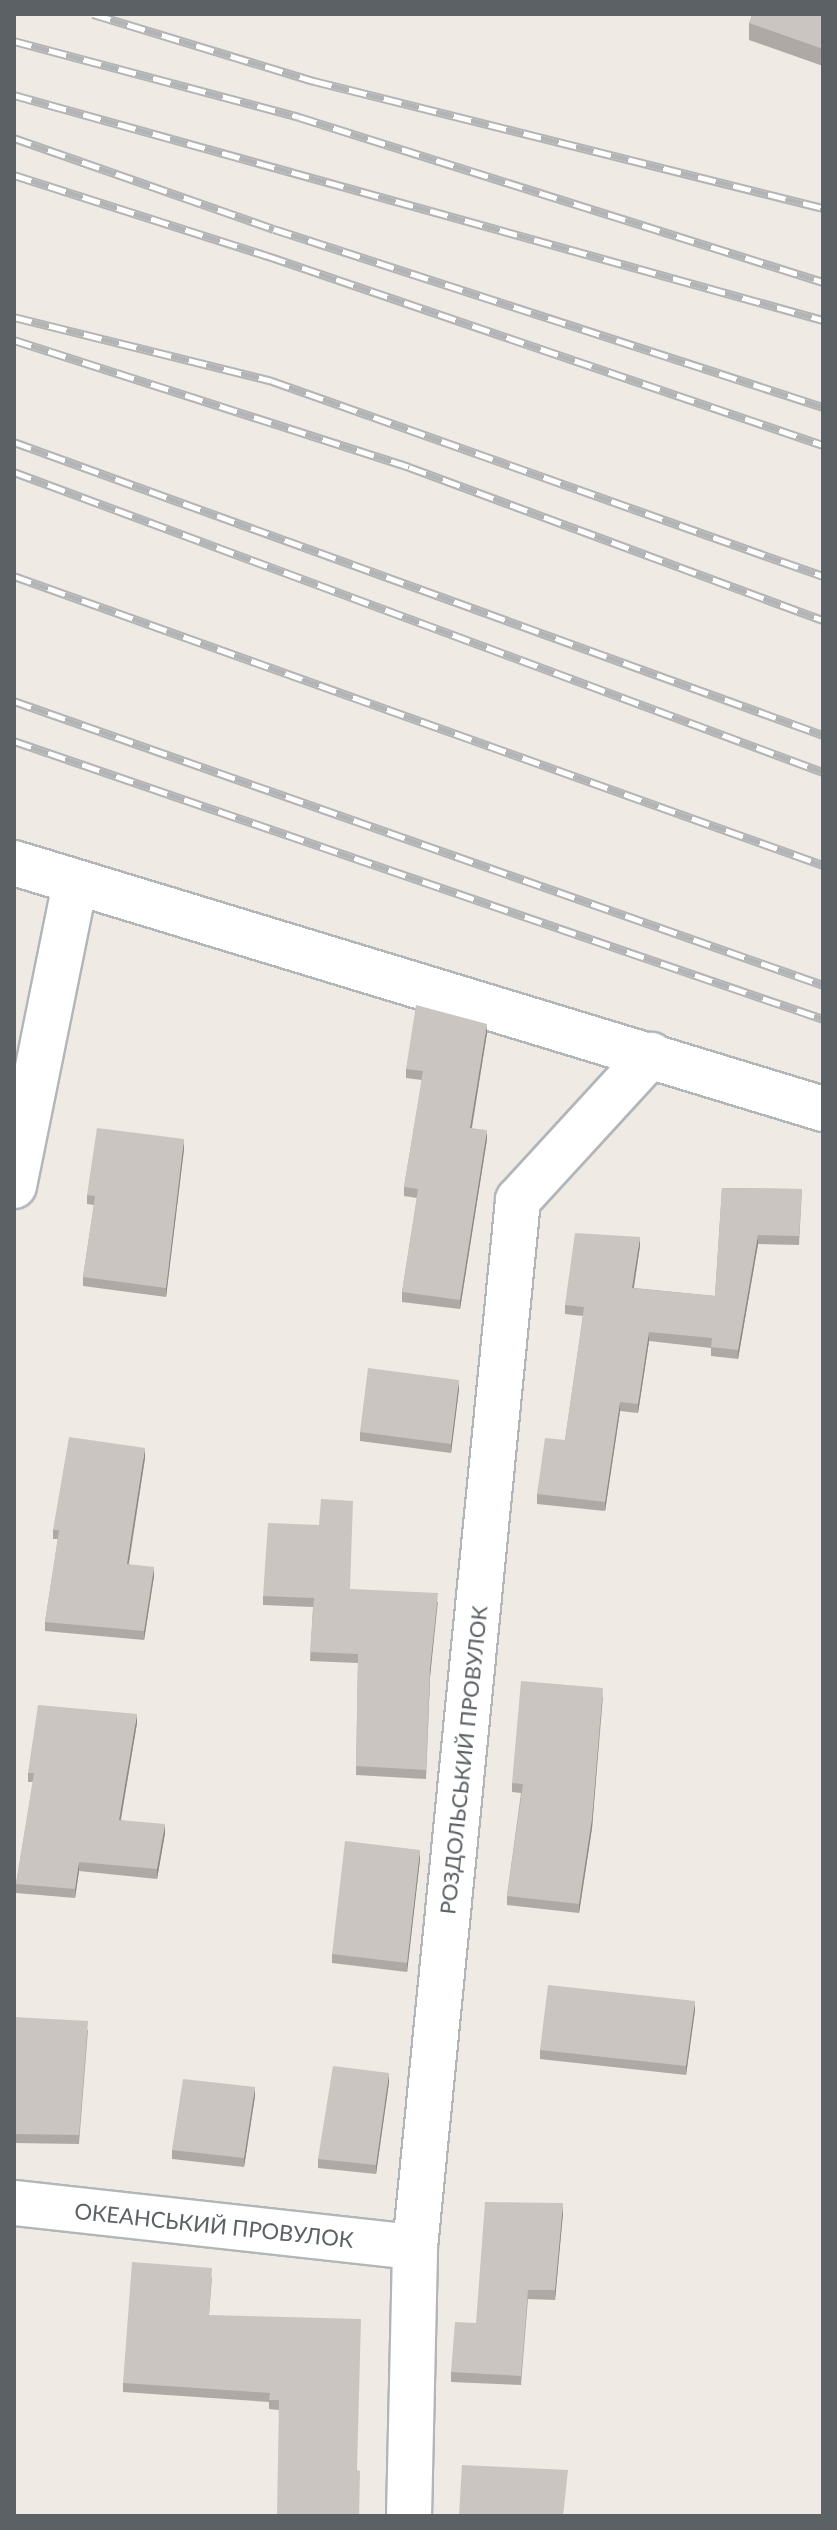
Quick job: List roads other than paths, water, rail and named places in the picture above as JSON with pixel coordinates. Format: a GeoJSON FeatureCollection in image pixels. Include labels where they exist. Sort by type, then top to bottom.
{"type":"FeatureCollection","features":[{"type":"Feature","properties":{"kind":"street"},"geometry":{"type":"LineString","coordinates":[[14,863],[823,1109]]}},
{"type":"Feature","properties":{"kind":"street"},"geometry":{"type":"LineString","coordinates":[[14,1186],[75,883]]}},
{"type":"Feature","properties":{"kind":"street","name":"РОЗДОЛЬСЬКИЙ ПРОВУЛОК"},"geometry":{"type":"LineString","coordinates":[[409,2516],[415,2247],[518,1200],[651,1055]]}},
{"type":"Feature","properties":{"kind":"street","name":"ОКЕАНСЬКИЙ ПРОВУЛОК"},"geometry":{"type":"LineString","coordinates":[[14,2203],[415,2247]]}},
{"type":"Feature","properties":{"kind":"railway"},"geometry":{"type":"LineString","coordinates":[[93,14],[314,81],[823,208]]}},
{"type":"Feature","properties":{"kind":"railway"},"geometry":{"type":"LineString","coordinates":[[14,41],[299,117],[823,282]]}},
{"type":"Feature","properties":{"kind":"railway"},"geometry":{"type":"LineString","coordinates":[[14,95],[823,320]]}},
{"type":"Feature","properties":{"kind":"railway"},"geometry":{"type":"LineString","coordinates":[[14,138],[274,229],[823,407]]}},
{"type":"Feature","properties":{"kind":"railway"},"geometry":{"type":"LineString","coordinates":[[14,175],[268,256],[823,445]]}},
{"type":"Feature","properties":{"kind":"railway"},"geometry":{"type":"LineString","coordinates":[[14,317],[272,381],[823,576]]}},
{"type":"Feature","properties":{"kind":"railway"},"geometry":{"type":"LineString","coordinates":[[14,340],[409,467],[823,620]]}},
{"type":"Feature","properties":{"kind":"railway"},"geometry":{"type":"LineString","coordinates":[[14,442],[823,735]]}},
{"type":"Feature","properties":{"kind":"railway"},"geometry":{"type":"LineString","coordinates":[[14,472],[823,772]]}},
{"type":"Feature","properties":{"kind":"railway"},"geometry":{"type":"LineString","coordinates":[[14,576],[823,865]]}},
{"type":"Feature","properties":{"kind":"railway"},"geometry":{"type":"LineString","coordinates":[[14,701],[823,985]]}},
{"type":"Feature","properties":{"kind":"railway"},"geometry":{"type":"LineString","coordinates":[[14,741],[823,1019]]}}]}
